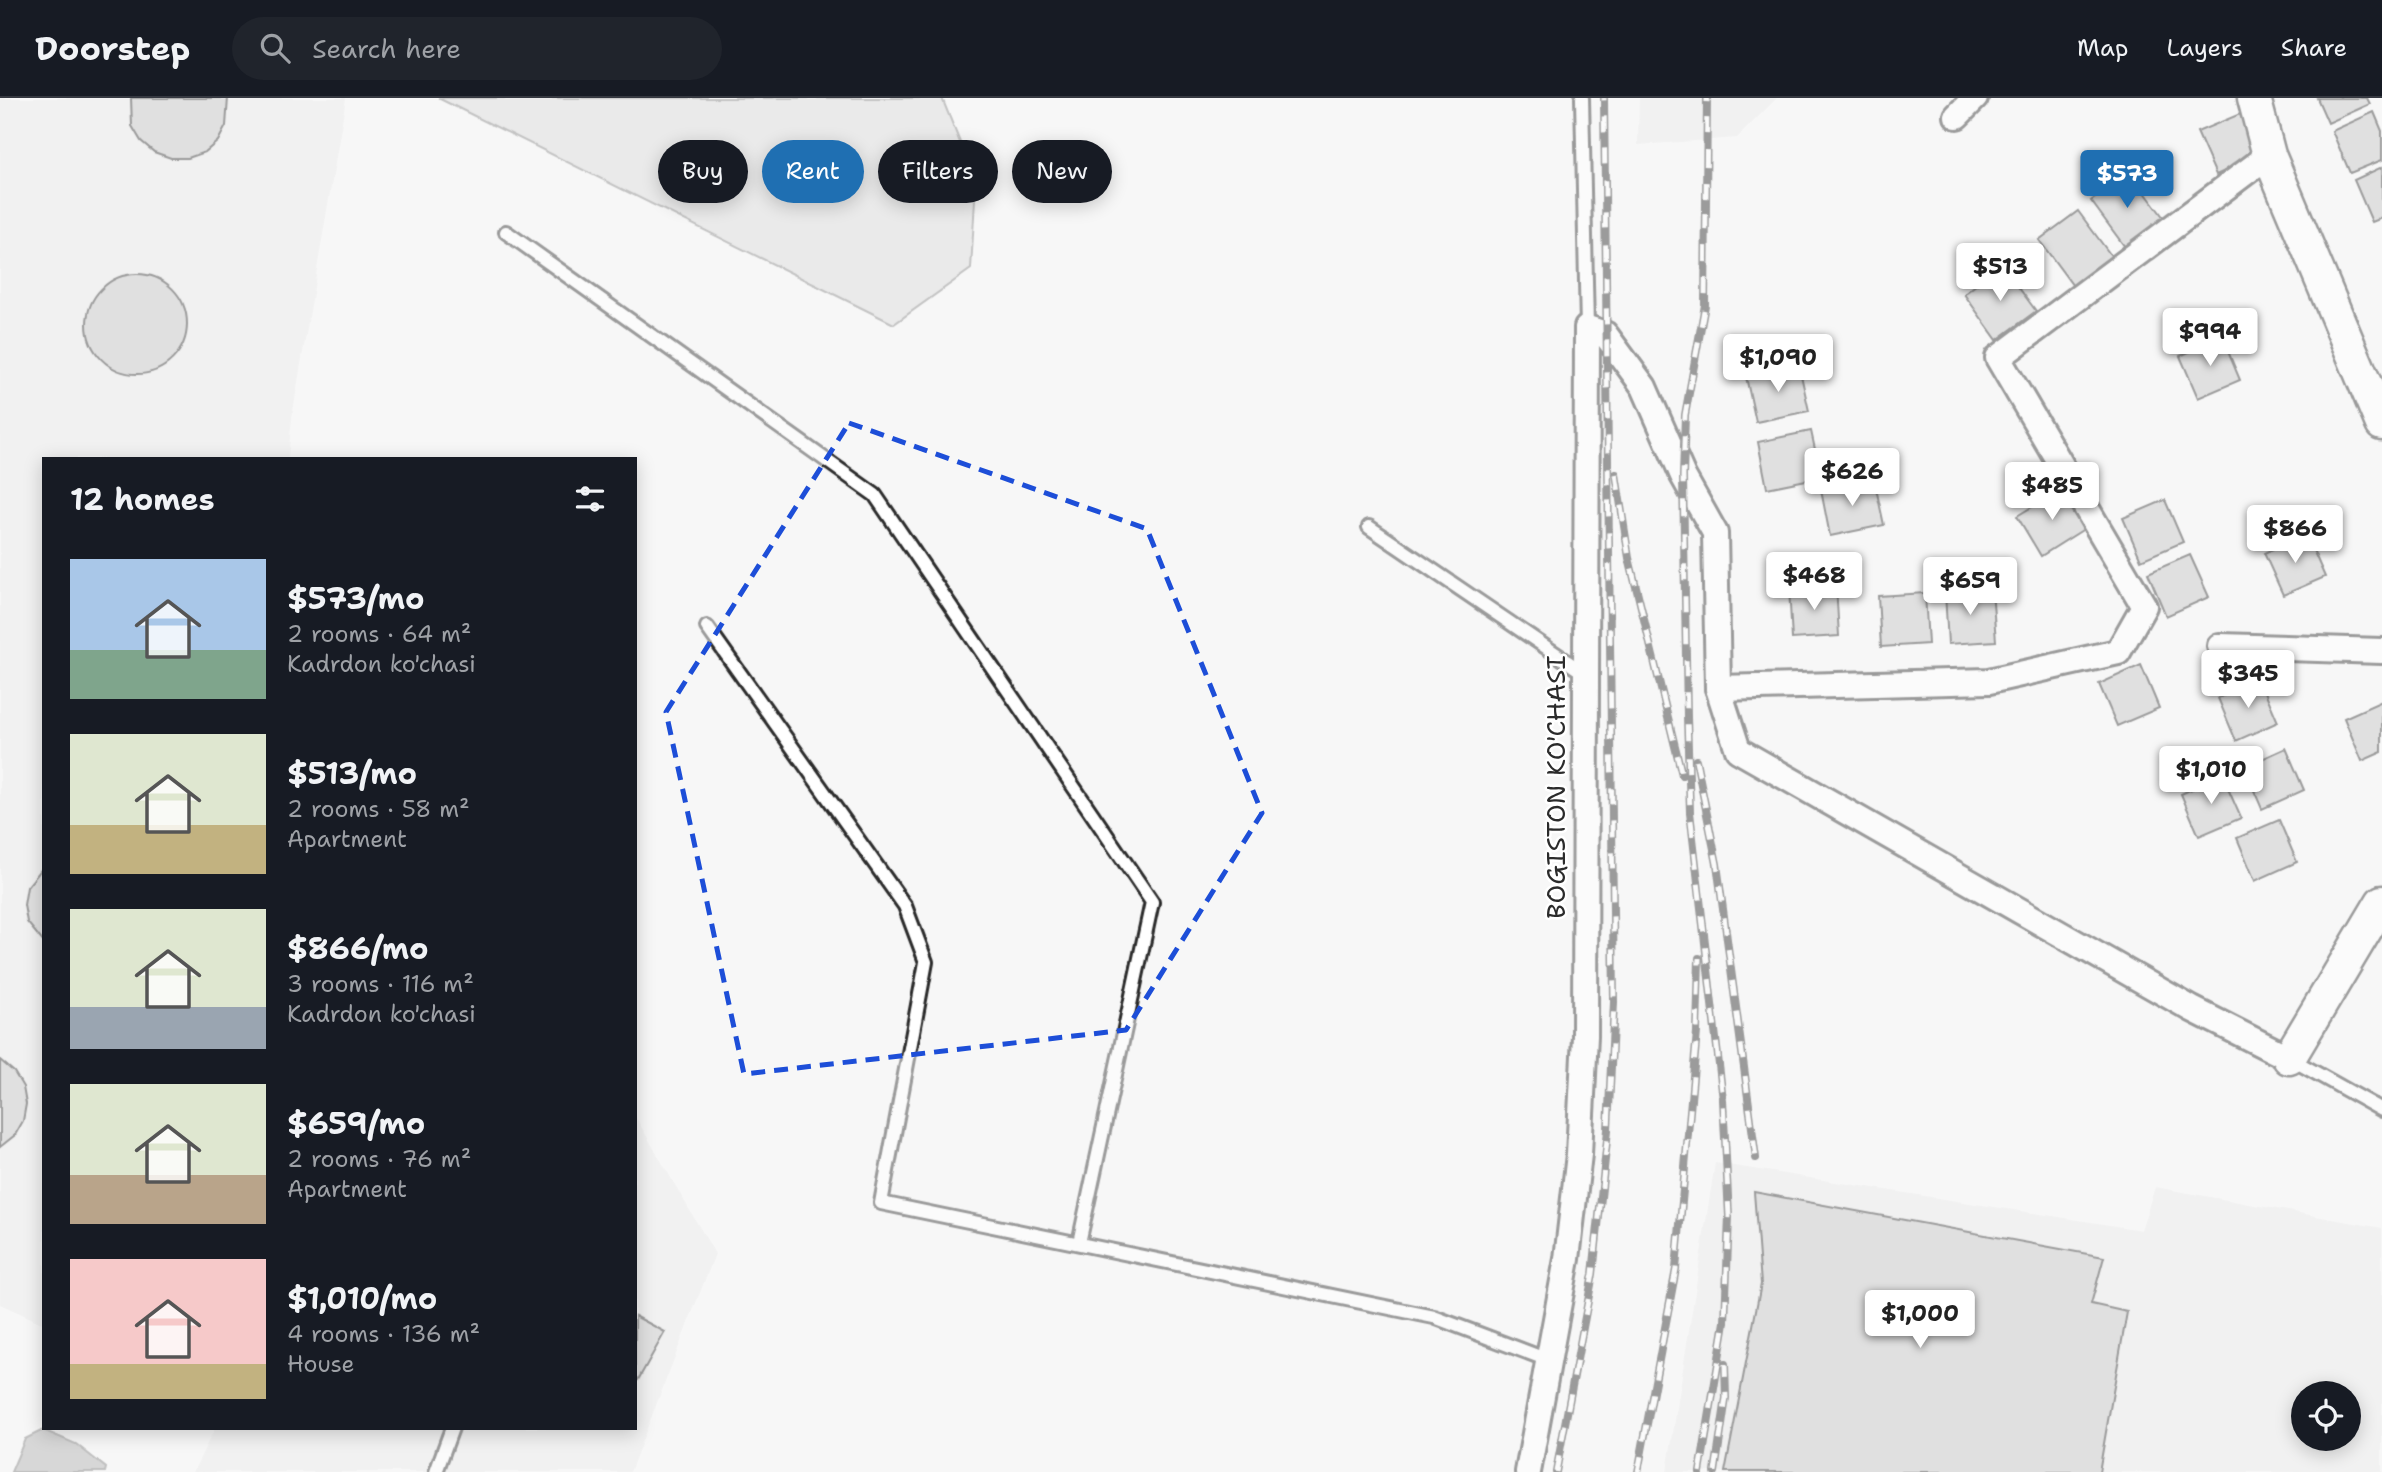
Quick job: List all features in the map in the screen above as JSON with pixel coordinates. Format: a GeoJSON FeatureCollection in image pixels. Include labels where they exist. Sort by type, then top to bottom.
{"type":"FeatureCollection","features":[{"type":"Feature","properties":{"kind":"street"},"geometry":{"type":"LineString","coordinates":[[1957,116],[1975,98]]}},
{"type":"Feature","properties":{"kind":"street"},"geometry":{"type":"LineString","coordinates":[[2254,98],[2269,155],[2382,424]]}},
{"type":"Feature","properties":{"kind":"street"},"geometry":{"type":"LineString","coordinates":[[1718,688],[1989,681],[2118,652],[2144,607],[1998,358],[2269,155]]}},
{"type":"Feature","properties":{"kind":"street","name":"BOGISTON KO'CHASI"},"geometry":{"type":"LineString","coordinates":[[1528,1472],[1567,1259],[1580,1154],[1585,1036],[1587,328]]}},
{"type":"Feature","properties":{"kind":"street"},"geometry":{"type":"LineString","coordinates":[[1587,328],[1605,334],[1644,387],[1683,476],[1715,533],[1718,688],[1738,750],[2192,1009],[2289,1058],[2382,902]]}},
{"type":"Feature","properties":{"kind":"street"},"geometry":{"type":"LineString","coordinates":[[2220,646],[2382,651]]}},
{"type":"Feature","properties":{"kind":"lane","name":"BOGISTON KO'CHASI"},"geometry":{"type":"LineString","coordinates":[[1582,98],[1587,328]]}},
{"type":"Feature","properties":{"kind":"lane"},"geometry":{"type":"LineString","coordinates":[[506,232],[875,495],[1152,902],[1079,1242]]}},
{"type":"Feature","properties":{"kind":"lane"},"geometry":{"type":"LineString","coordinates":[[1369,527],[1584,673]]}},
{"type":"Feature","properties":{"kind":"lane"},"geometry":{"type":"LineString","coordinates":[[707,627],[905,906],[926,962],[881,1203],[1434,1317],[1548,1360]]}},
{"type":"Feature","properties":{"kind":"lane"},"geometry":{"type":"LineString","coordinates":[[2289,1058],[2382,1110]]}},
{"type":"Feature","properties":{"kind":"lane"},"geometry":{"type":"LineString","coordinates":[[436,1472],[451,1430]]}},
{"type":"Feature","properties":{"kind":"highlighted area"},"geometry":{"type":"Polygon","coordinates":[[[849,423],[1147,529],[1262,813],[1126,1030],[744,1074],[666,712],[849,423]]]}},
{"type":"Feature","properties":{"kind":"shaded area"},"geometry":{"type":"Polygon","coordinates":[[[0,98],[346,98],[292,417],[288,457],[42,457],[42,1323],[0,1304],[0,98]]]}},
{"type":"Feature","properties":{"kind":"shaded area"},"geometry":{"type":"Polygon","coordinates":[[[438,98],[942,98],[959,140],[878,140],[878,203],[975,203],[971,269],[894,324],[438,98]]]}},
{"type":"Feature","properties":{"kind":"shaded area"},"geometry":{"type":"Polygon","coordinates":[[[1639,98],[1777,98],[1737,138],[1638,145],[1639,98]]]}},
{"type":"Feature","properties":{"kind":"shaded area"},"geometry":{"type":"Polygon","coordinates":[[[637,1119],[715,1254],[630,1472],[193,1472],[214,1430],[637,1430],[637,1119]]]}},
{"type":"Feature","properties":{"kind":"shaded area"},"geometry":{"type":"Polygon","coordinates":[[[1715,1163],[2141,1230],[2155,1187],[2382,1228],[2382,1472],[1667,1472],[1715,1163]]]}},
{"type":"Feature","properties":{"kind":"shaded area"},"geometry":{"type":"Polygon","coordinates":[[[43,1430],[76,1444],[106,1468],[105,1472],[11,1472],[25,1439],[43,1430]]]}},
{"type":"Feature","properties":{"kind":"building"},"geometry":{"type":"Polygon","coordinates":[[[131,98],[228,98],[226,126],[218,141],[205,152],[188,158],[171,158],[154,152],[141,141],[132,126],[131,98]]]}},
{"type":"Feature","properties":{"kind":"building"},"geometry":{"type":"Polygon","coordinates":[[[2317,98],[2367,98],[2370,104],[2328,123],[2317,98]]]}},
{"type":"Feature","properties":{"kind":"building"},"geometry":{"type":"Polygon","coordinates":[[[2374,112],[2382,131],[2382,160],[2350,173],[2332,131],[2374,112]]]}},
{"type":"Feature","properties":{"kind":"building"},"geometry":{"type":"Polygon","coordinates":[[[2240,114],[2258,156],[2216,175],[2197,132],[2240,114]]]}},
{"type":"Feature","properties":{"kind":"building"},"geometry":{"type":"Polygon","coordinates":[[[2382,167],[2382,218],[2372,222],[2354,180],[2382,167]]]}},
{"type":"Feature","properties":{"kind":"building"},"geometry":{"type":"Polygon","coordinates":[[[2130,172],[2164,218],[2125,247],[2091,201],[2130,172]]]}},
{"type":"Feature","properties":{"kind":"building"},"geometry":{"type":"Polygon","coordinates":[[[2078,211],[2112,257],[2073,286],[2039,240],[2078,211]]]}},
{"type":"Feature","properties":{"kind":"building"},"geometry":{"type":"Polygon","coordinates":[[[2002,265],[2036,311],[1997,340],[1964,294],[2002,265]]]}},
{"type":"Feature","properties":{"kind":"building"},"geometry":{"type":"Polygon","coordinates":[[[137,274],[156,278],[172,289],[183,305],[187,324],[183,343],[172,359],[156,370],[137,374],[118,370],[102,359],[91,343],[87,324],[91,305],[102,289],[118,278],[137,274]]]}},
{"type":"Feature","properties":{"kind":"building"},"geometry":{"type":"Polygon","coordinates":[[[2222,337],[2240,380],[2198,398],[2180,356],[2222,337]]]}},
{"type":"Feature","properties":{"kind":"building"},"geometry":{"type":"Polygon","coordinates":[[[1799,366],[1809,411],[1756,422],[1746,377],[1799,366]]]}},
{"type":"Feature","properties":{"kind":"building"},"geometry":{"type":"Polygon","coordinates":[[[1811,431],[1821,477],[1767,488],[1758,442],[1811,431]]]}},
{"type":"Feature","properties":{"kind":"building"},"geometry":{"type":"Polygon","coordinates":[[[1874,479],[1884,525],[1830,536],[1821,490],[1874,479]]]}},
{"type":"Feature","properties":{"kind":"building"},"geometry":{"type":"Polygon","coordinates":[[[2063,488],[2087,527],[2041,556],[2017,516],[2063,488]]]}},
{"type":"Feature","properties":{"kind":"building"},"geometry":{"type":"Polygon","coordinates":[[[2165,500],[2183,542],[2141,560],[2123,518],[2165,500]]]}},
{"type":"Feature","properties":{"kind":"building"},"geometry":{"type":"Polygon","coordinates":[[[2306,534],[2325,577],[2283,595],[2264,553],[2306,534]]]}},
{"type":"Feature","properties":{"kind":"building"},"geometry":{"type":"Polygon","coordinates":[[[2190,555],[2209,597],[2166,616],[2148,573],[2190,555]]]}},
{"type":"Feature","properties":{"kind":"building"},"geometry":{"type":"Polygon","coordinates":[[[1836,585],[1839,636],[1792,639],[1789,588],[1836,585]]]}},
{"type":"Feature","properties":{"kind":"building"},"geometry":{"type":"Polygon","coordinates":[[[1992,590],[1996,641],[1948,644],[1945,593],[1992,590]]]}},
{"type":"Feature","properties":{"kind":"building"},"geometry":{"type":"Polygon","coordinates":[[[1925,593],[1928,644],[1881,647],[1878,596],[1925,593]]]}},
{"type":"Feature","properties":{"kind":"building"},"geometry":{"type":"Polygon","coordinates":[[[2141,665],[2159,708],[2117,726],[2099,684],[2141,665]]]}},
{"type":"Feature","properties":{"kind":"building"},"geometry":{"type":"Polygon","coordinates":[[[2260,680],[2278,722],[2236,741],[2218,698],[2260,680]]]}},
{"type":"Feature","properties":{"kind":"building"},"geometry":{"type":"Polygon","coordinates":[[[2382,701],[2382,752],[2362,761],[2344,718],[2382,701]]]}},
{"type":"Feature","properties":{"kind":"building"},"geometry":{"type":"Polygon","coordinates":[[[2286,748],[2304,790],[2262,809],[2244,767],[2286,748]]]}},
{"type":"Feature","properties":{"kind":"building"},"geometry":{"type":"Polygon","coordinates":[[[2222,775],[2241,818],[2199,836],[2181,794],[2222,775]]]}},
{"type":"Feature","properties":{"kind":"building"},"geometry":{"type":"Polygon","coordinates":[[[2279,820],[2297,862],[2255,881],[2237,838],[2279,820]]]}},
{"type":"Feature","properties":{"kind":"building"},"geometry":{"type":"Polygon","coordinates":[[[42,868],[42,941],[27,922],[24,905],[27,887],[42,868]]]}},
{"type":"Feature","properties":{"kind":"building"},"geometry":{"type":"Polygon","coordinates":[[[0,1060],[14,1072],[23,1087],[26,1104],[23,1121],[15,1135],[0,1147],[0,1060]]]}},
{"type":"Feature","properties":{"kind":"building"},"geometry":{"type":"Polygon","coordinates":[[[1754,1192],[2104,1257],[2091,1304],[2127,1312],[2099,1472],[1725,1472],[1761,1284],[1754,1192]]]}},
{"type":"Feature","properties":{"kind":"building"},"geometry":{"type":"Polygon","coordinates":[[[637,1317],[665,1332],[637,1379],[637,1317]]]}},
{"type":"Feature","properties":{"kind":"railway"},"geometry":{"type":"LineString","coordinates":[[1556,1472],[1593,1274],[1608,1130],[1614,1002],[1604,98]]}},
{"type":"Feature","properties":{"kind":"railway"},"geometry":{"type":"LineString","coordinates":[[1700,1472],[1725,1322],[1729,1216],[1723,1100],[1690,812],[1687,717],[1683,476],[1685,415],[1705,305],[1707,98]]}},
{"type":"Feature","properties":{"kind":"railway"},"geometry":{"type":"LineString","coordinates":[[1616,474],[1629,558],[1682,775]]}},
{"type":"Feature","properties":{"kind":"railway"},"geometry":{"type":"LineString","coordinates":[[1696,760],[1717,864],[1756,1158]]}},
{"type":"Feature","properties":{"kind":"railway"},"geometry":{"type":"LineString","coordinates":[[1638,1472],[1676,1269],[1697,1032],[1699,958]]}},
{"type":"Feature","properties":{"kind":"railway"},"geometry":{"type":"LineString","coordinates":[[1715,1472],[1726,1398],[1725,1364]]}}]}
